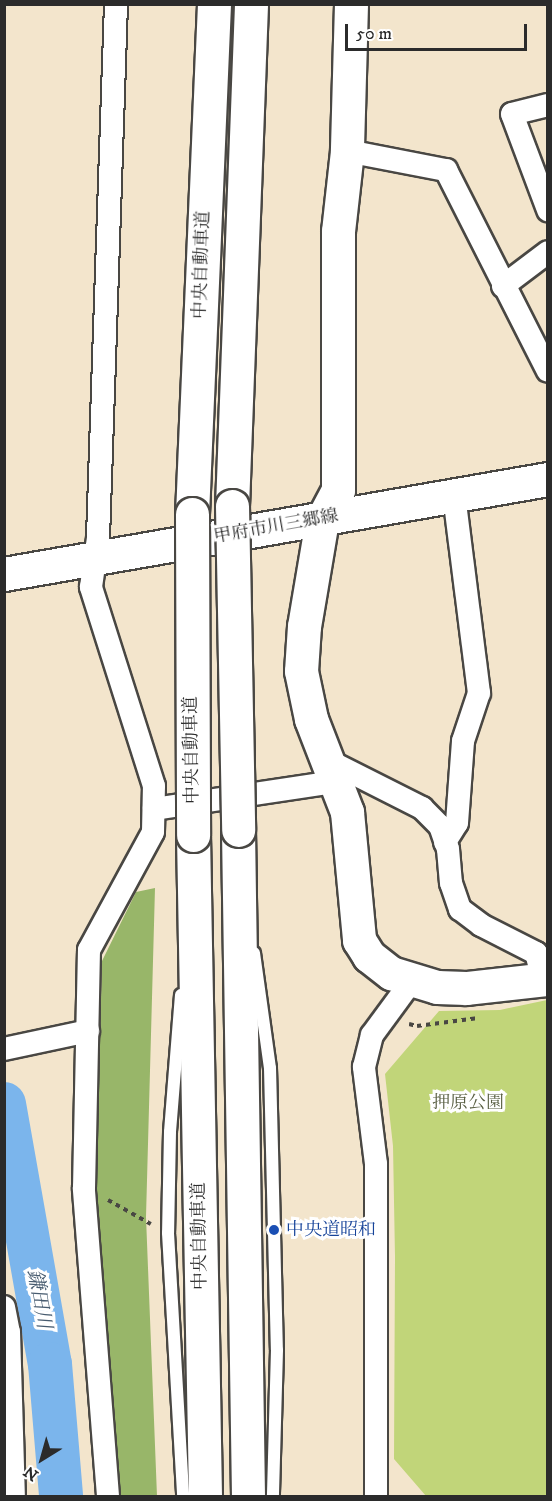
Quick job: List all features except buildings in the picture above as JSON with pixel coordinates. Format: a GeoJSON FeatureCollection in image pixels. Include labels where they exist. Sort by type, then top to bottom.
{"type":"FeatureCollection","features":[{"type":"Feature","properties":{"kind":"main road","name":"中央自動車道"},"geometry":{"type":"LineString","coordinates":[[205,1497],[193,836],[192,514],[214,4]]}},
{"type":"Feature","properties":{"kind":"main road","name":"中央自動車道"},"geometry":{"type":"LineString","coordinates":[[248,1497],[232,506],[251,4]]}},
{"type":"Feature","properties":{"kind":"main road"},"geometry":{"type":"LineString","coordinates":[[351,4],[347,151],[338,231],[338,490],[322,520],[304,626],[301,671],[311,719],[329,771],[347,812],[359,940],[369,956],[411,982],[466,988],[545,980]]}},
{"type":"Feature","properties":{"kind":"main road","name":"甲府市川三郷線"},"geometry":{"type":"LineString","coordinates":[[4,574],[548,480]]}},
{"type":"Feature","properties":{"kind":"street"},"geometry":{"type":"LineString","coordinates":[[108,1497],[84,1188],[89,950],[153,832],[154,786],[91,587],[98,538],[116,4]]}},
{"type":"Feature","properties":{"kind":"street"},"geometry":{"type":"LineString","coordinates":[[548,105],[512,114],[548,210]]}},
{"type":"Feature","properties":{"kind":"street"},"geometry":{"type":"LineString","coordinates":[[347,151],[446,170],[502,286],[548,371]]}},
{"type":"Feature","properties":{"kind":"street"},"geometry":{"type":"LineString","coordinates":[[502,286],[548,252]]}},
{"type":"Feature","properties":{"kind":"street"},"geometry":{"type":"LineString","coordinates":[[445,842],[457,823],[463,741],[480,693],[454,495]]}},
{"type":"Feature","properties":{"kind":"street"},"geometry":{"type":"LineString","coordinates":[[153,809],[329,771],[422,808],[440,826],[445,842],[451,883],[460,909],[482,925],[536,952],[545,980]]}},
{"type":"Feature","properties":{"kind":"street"},"geometry":{"type":"LineString","coordinates":[[376,1497],[376,1164],[364,1067],[372,1035],[411,982]]}},
{"type":"Feature","properties":{"kind":"street"},"geometry":{"type":"LineString","coordinates":[[4,1049],[88,1031]]}},
{"type":"Feature","properties":{"kind":"street"},"geometry":{"type":"LineString","coordinates":[[4,1307],[9,1332],[14,1497]]}},
{"type":"Feature","properties":{"kind":"lane"},"geometry":{"type":"LineString","coordinates":[[238,830],[270,1068],[277,1350],[273,1497]]}},
{"type":"Feature","properties":{"kind":"lane"},"geometry":{"type":"LineString","coordinates":[[183,1497],[168,1233],[170,1132],[193,836]]}},
{"type":"Feature","properties":{"kind":"path"},"geometry":{"type":"LineString","coordinates":[[84,1188],[168,1233]]}},
{"type":"Feature","properties":{"kind":"path"},"geometry":{"type":"LineString","coordinates":[[274,1230],[376,1222]]}},
{"type":"Feature","properties":{"kind":"green space"},"geometry":{"type":"Polygon","coordinates":[[[155,888],[146,1217],[157,1496],[117,1496],[94,1260],[102,961],[136,892],[155,888]]]}},
{"type":"Feature","properties":{"kind":"green space","name":"押原公園"},"geometry":{"type":"Polygon","coordinates":[[[547,1000],[547,1496],[426,1496],[394,1459],[393,1146],[385,1074],[439,1011],[500,1010],[547,1000]]]}},
{"type":"Feature","properties":{"kind":"waterway","name":"鎌田川"},"geometry":{"type":"LineString","coordinates":[[4,1104],[50,1364],[61,1496]]}},
{"type":"Feature","properties":{"kind":"place","name":"中央道昭和"},"geometry":{"type":"Point","coordinates":[274,1230]}}]}
